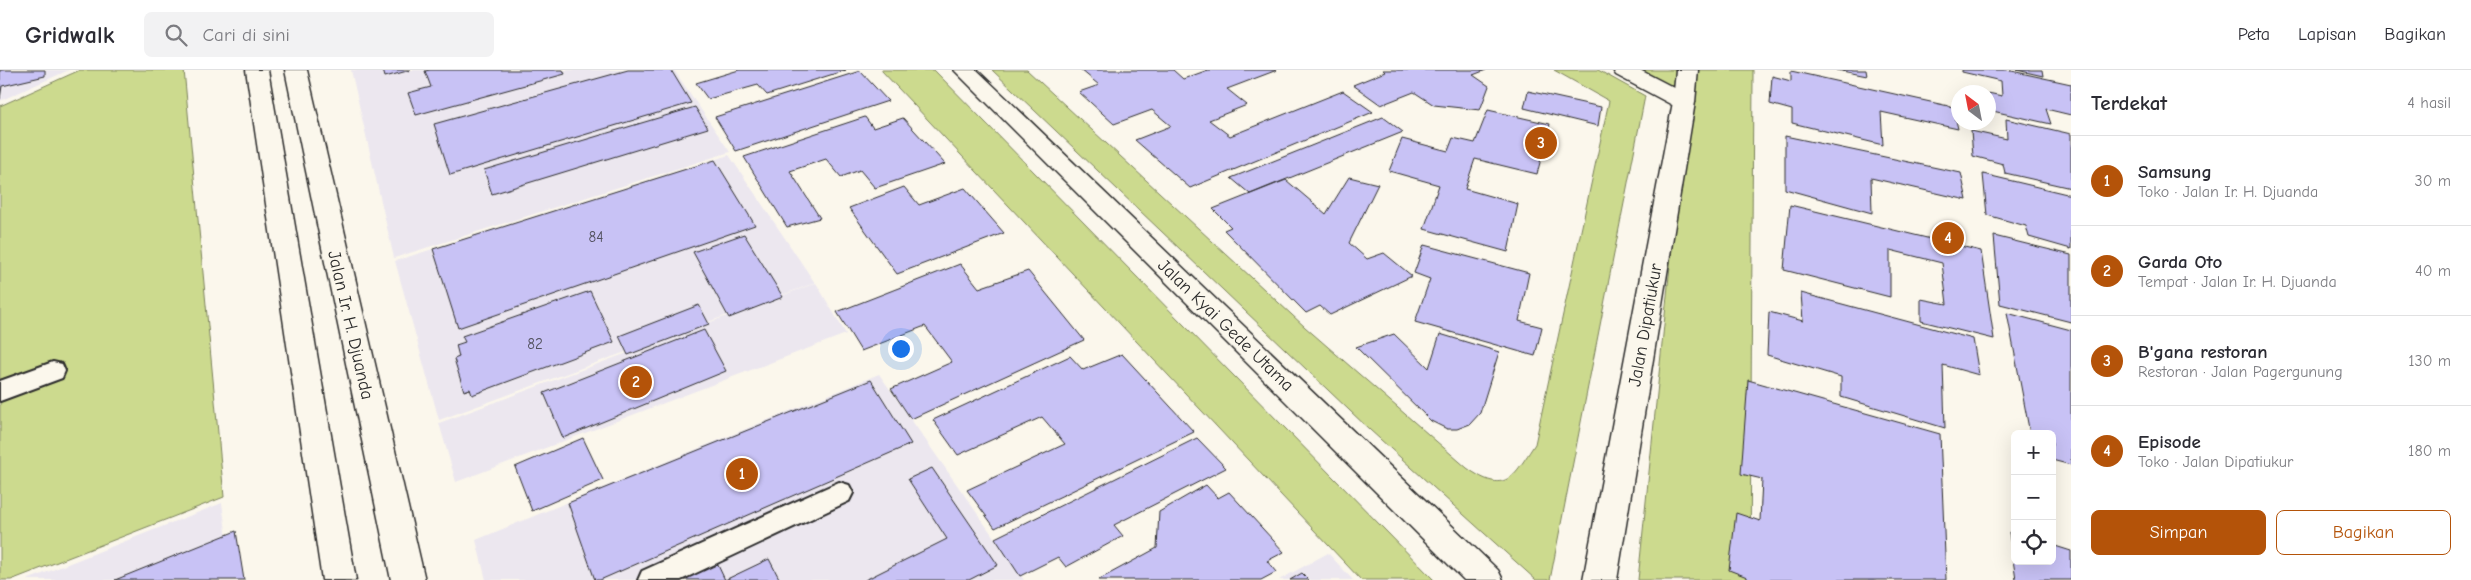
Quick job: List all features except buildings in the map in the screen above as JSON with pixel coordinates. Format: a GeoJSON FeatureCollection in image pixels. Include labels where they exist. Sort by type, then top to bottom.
{"type":"FeatureCollection","features":[{"type":"Feature","properties":{"kind":"main road"},"geometry":{"type":"LineString","coordinates":[[257,70],[338,580]]}},
{"type":"Feature","properties":{"kind":"main road","name":"Jalan Ir. H. Djuanda"},"geometry":{"type":"LineString","coordinates":[[296,70],[408,580]]}},
{"type":"Feature","properties":{"kind":"main road","name":"Jalan Kyai Gede Utama"},"geometry":{"type":"LineString","coordinates":[[965,70],[1486,580]]}},
{"type":"Feature","properties":{"kind":"main road"},"geometry":{"type":"LineString","coordinates":[[1624,70],[1684,102]]}},
{"type":"Feature","properties":{"kind":"main road","name":"Jalan Dipatiukur"},"geometry":{"type":"LineString","coordinates":[[1600,580],[1684,102],[1687,70]]}},
{"type":"Feature","properties":{"kind":"lane"},"geometry":{"type":"LineString","coordinates":[[0,390],[53,371]]}},
{"type":"Feature","properties":{"kind":"lane"},"geometry":{"type":"LineString","coordinates":[[652,580],[839,493]]}},
{"type":"Feature","properties":{"kind":"shaded area"},"geometry":{"type":"Polygon","coordinates":[[[0,70],[69,70],[0,101],[0,70]]]}},
{"type":"Feature","properties":{"kind":"shaded area"},"geometry":{"type":"Polygon","coordinates":[[[351,70],[674,70],[730,152],[394,258],[351,70]]]}},
{"type":"Feature","properties":{"kind":"shaded area"},"geometry":{"type":"Polygon","coordinates":[[[729,155],[815,283],[439,420],[395,261],[729,155]]]}},
{"type":"Feature","properties":{"kind":"shaded area"},"geometry":{"type":"Polygon","coordinates":[[[816,283],[846,334],[456,482],[439,423],[816,283]]]}},
{"type":"Feature","properties":{"kind":"shaded area"},"geometry":{"type":"Polygon","coordinates":[[[879,374],[1024,580],[486,580],[476,540],[879,374]]]}},
{"type":"Feature","properties":{"kind":"shaded area"},"geometry":{"type":"Polygon","coordinates":[[[222,503],[233,580],[27,580],[222,503]]]}},
{"type":"Feature","properties":{"kind":"shaded area"},"geometry":{"type":"Polygon","coordinates":[[[1328,553],[1353,580],[1279,580],[1328,553]]]}},
{"type":"Feature","properties":{"kind":"green space"},"geometry":{"type":"Polygon","coordinates":[[[80,70],[184,70],[224,497],[11,580],[0,580],[0,106],[80,70]]]}},
{"type":"Feature","properties":{"kind":"green space"},"geometry":{"type":"Polygon","coordinates":[[[881,70],[934,70],[1434,580],[1361,580],[881,70]]]}},
{"type":"Feature","properties":{"kind":"green space"},"geometry":{"type":"Polygon","coordinates":[[[992,70],[1027,70],[1305,327],[1467,468],[1491,481],[1507,479],[1521,466],[1535,444],[1609,101],[1554,70],[1598,70],[1645,96],[1550,580],[1536,580],[1370,430],[992,70]]]}},
{"type":"Feature","properties":{"kind":"green space"},"geometry":{"type":"Polygon","coordinates":[[[1627,70],[1683,70],[1681,99],[1627,70]]]}},
{"type":"Feature","properties":{"kind":"green space"},"geometry":{"type":"Polygon","coordinates":[[[1690,70],[1753,70],[1750,580],[1638,580],[1690,70]]]}},
{"type":"Feature","properties":{"kind":"place","name":"B'gana restoran"},"geometry":{"type":"Point","coordinates":[1541,143]}},
{"type":"Feature","properties":{"kind":"place","name":"Episode"},"geometry":{"type":"Point","coordinates":[1948,238]}},
{"type":"Feature","properties":{"kind":"place","name":"Garda Oto"},"geometry":{"type":"Point","coordinates":[636,382]}},
{"type":"Feature","properties":{"kind":"place","name":"Samsung"},"geometry":{"type":"Point","coordinates":[742,474]}}]}
